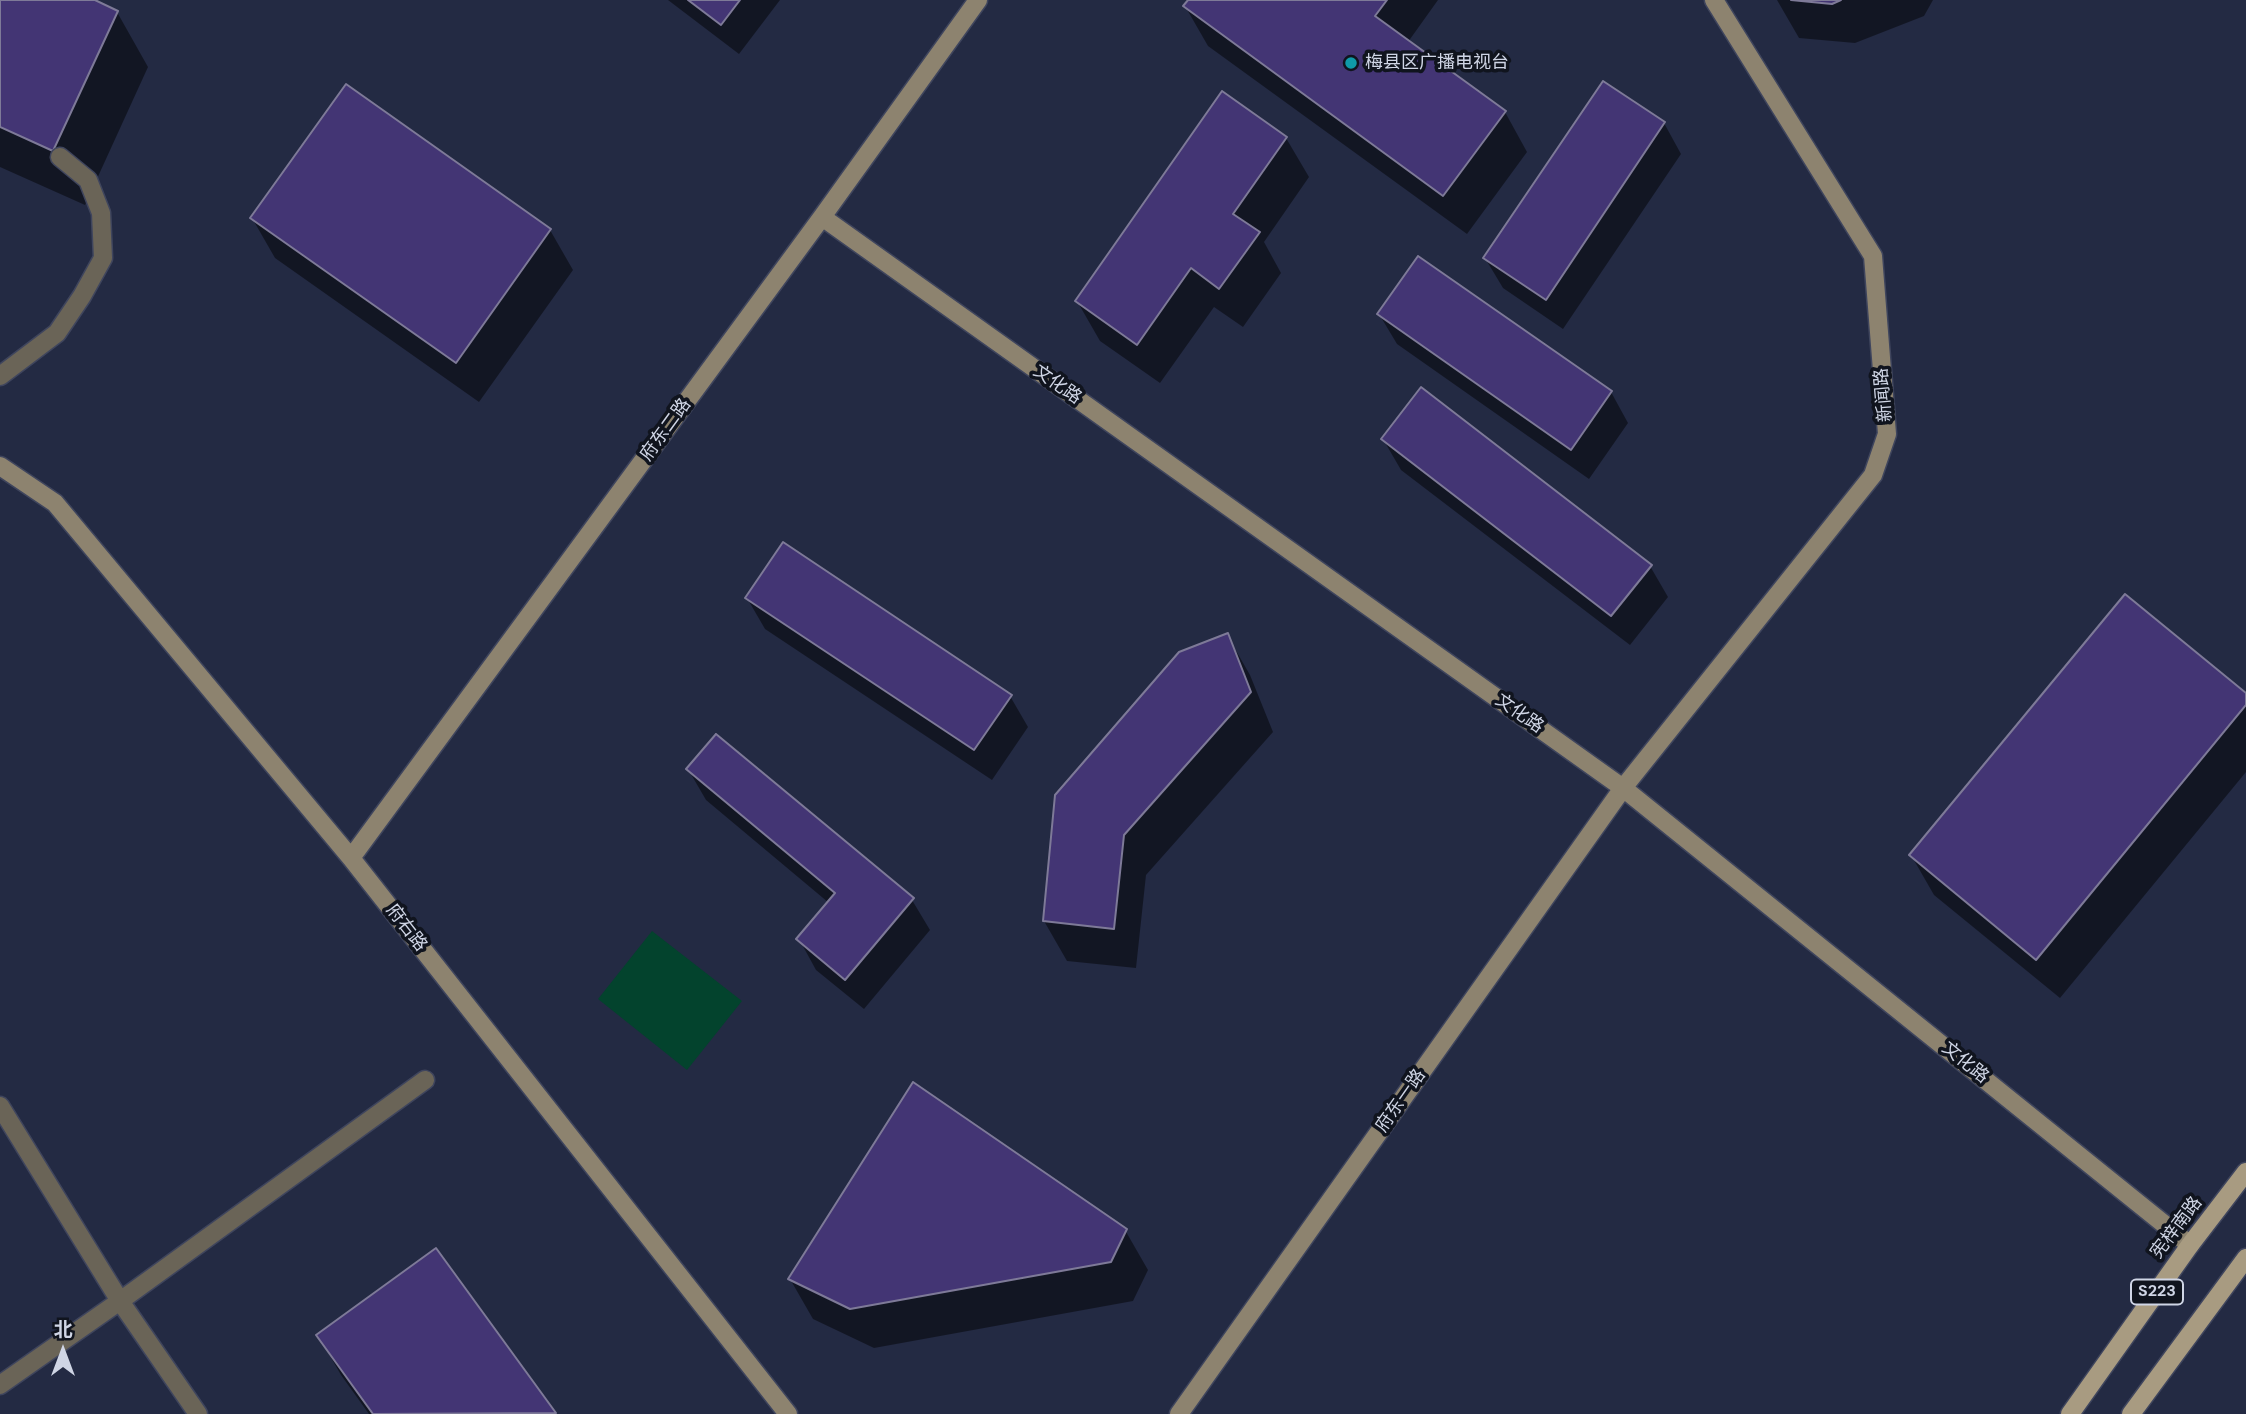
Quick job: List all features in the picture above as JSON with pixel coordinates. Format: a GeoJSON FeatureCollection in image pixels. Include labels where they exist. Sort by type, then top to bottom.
{"type":"FeatureCollection","features":[{"type":"Feature","properties":{"kind":"main road","name":"宪梓南路"},"geometry":{"type":"LineString","coordinates":[[2070,1414],[2190,1245],[2246,1172]]}},
{"type":"Feature","properties":{"kind":"main road","name":"S223"},"geometry":{"type":"LineString","coordinates":[[2131,1414],[2246,1258]]}},
{"type":"Feature","properties":{"kind":"street","name":"府东二路"},"geometry":{"type":"LineString","coordinates":[[351,858],[978,0]]}},
{"type":"Feature","properties":{"kind":"street","name":"新闻路"},"geometry":{"type":"LineString","coordinates":[[1623,788],[1873,475],[1887,434],[1873,256],[1714,0]]}},
{"type":"Feature","properties":{"kind":"street"},"geometry":{"type":"LineString","coordinates":[[0,376],[57,333],[103,258],[101,213],[88,180],[60,157]]}},
{"type":"Feature","properties":{"kind":"street","name":"文化路"},"geometry":{"type":"LineString","coordinates":[[822,217],[1623,788],[2190,1245]]}},
{"type":"Feature","properties":{"kind":"street","name":"府右路"},"geometry":{"type":"LineString","coordinates":[[0,467],[55,503],[351,858],[788,1414]]}},
{"type":"Feature","properties":{"kind":"street","name":"府东一路"},"geometry":{"type":"LineString","coordinates":[[1179,1414],[1623,788]]}},
{"type":"Feature","properties":{"kind":"street"},"geometry":{"type":"LineString","coordinates":[[0,1385],[425,1080]]}},
{"type":"Feature","properties":{"kind":"street"},"geometry":{"type":"LineString","coordinates":[[0,1106],[120,1301],[198,1414]]}},
{"type":"Feature","properties":{"kind":"green space"},"geometry":{"type":"Polygon","coordinates":[[[652,931],[742,1001],[687,1070],[598,999],[652,931]]]}},
{"type":"Feature","properties":{"kind":"building"},"geometry":{"type":"Polygon","coordinates":[[[0,0],[95,0],[118,11],[53,151],[0,127],[0,0]]]}},
{"type":"Feature","properties":{"kind":"building"},"geometry":{"type":"Polygon","coordinates":[[[688,0],[740,0],[721,25],[688,0]]]}},
{"type":"Feature","properties":{"kind":"building","name":"梅县区广播电视台"},"geometry":{"type":"Polygon","coordinates":[[[1188,0],[1387,0],[1375,16],[1506,111],[1443,196],[1183,6],[1188,0]]]}},
{"type":"Feature","properties":{"kind":"building"},"geometry":{"type":"Polygon","coordinates":[[[1791,0],[1841,0],[1832,4],[1791,0]]]}},
{"type":"Feature","properties":{"kind":"building"},"geometry":{"type":"Polygon","coordinates":[[[1603,81],[1665,122],[1546,300],[1483,258],[1603,81]]]}},
{"type":"Feature","properties":{"kind":"building"},"geometry":{"type":"Polygon","coordinates":[[[346,84],[551,229],[456,363],[250,218],[346,84]]]}},
{"type":"Feature","properties":{"kind":"building"},"geometry":{"type":"Polygon","coordinates":[[[1222,91],[1287,137],[1233,214],[1260,232],[1219,289],[1191,268],[1137,345],[1075,301],[1222,91]]]}},
{"type":"Feature","properties":{"kind":"building"},"geometry":{"type":"Polygon","coordinates":[[[1418,256],[1612,391],[1571,450],[1377,314],[1418,256]]]}},
{"type":"Feature","properties":{"kind":"building"},"geometry":{"type":"Polygon","coordinates":[[[1421,387],[1652,565],[1611,616],[1381,439],[1421,387]]]}},
{"type":"Feature","properties":{"kind":"building"},"geometry":{"type":"Polygon","coordinates":[[[783,542],[1012,695],[974,750],[745,598],[783,542]]]}},
{"type":"Feature","properties":{"kind":"building"},"geometry":{"type":"Polygon","coordinates":[[[2125,594],[2246,693],[2246,705],[2036,960],[1909,855],[2125,594]]]}},
{"type":"Feature","properties":{"kind":"building"},"geometry":{"type":"Polygon","coordinates":[[[1228,633],[1251,692],[1124,835],[1114,929],[1043,921],[1055,795],[1179,652],[1228,633]]]}},
{"type":"Feature","properties":{"kind":"building"},"geometry":{"type":"Polygon","coordinates":[[[716,734],[914,898],[845,980],[796,939],[835,893],[686,769],[716,734]]]}},
{"type":"Feature","properties":{"kind":"building"},"geometry":{"type":"Polygon","coordinates":[[[913,1082],[1127,1229],[1111,1262],[850,1309],[788,1279],[913,1082]]]}},
{"type":"Feature","properties":{"kind":"building"},"geometry":{"type":"Polygon","coordinates":[[[436,1248],[556,1413],[373,1414],[316,1335],[436,1248]]]}},
{"type":"Feature","properties":{"kind":"place","name":"梅县区广播电视台"},"geometry":{"type":"Point","coordinates":[1351,63]}}]}
